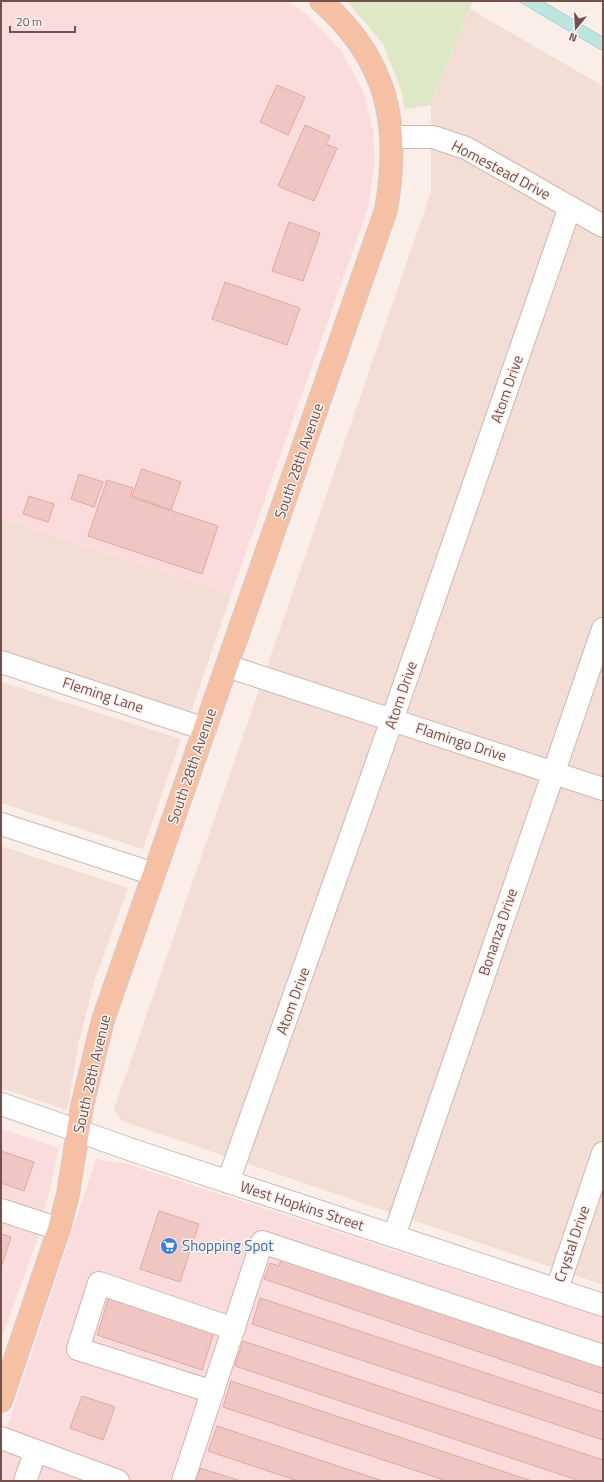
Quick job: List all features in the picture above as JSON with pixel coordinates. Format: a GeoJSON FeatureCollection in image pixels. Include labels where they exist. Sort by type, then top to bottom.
{"type":"FeatureCollection","features":[{"type":"Feature","properties":{"kind":"main road","name":"South 28th Avenue"},"geometry":{"type":"LineString","coordinates":[[1,1401],[59,1229],[68,1194],[84,1099],[103,1020],[382,224],[389,195],[392,136],[388,109],[383,91],[372,64],[350,30],[336,14],[321,1]]}},
{"type":"Feature","properties":{"kind":"street","name":"Homestead Drive"},"geometry":{"type":"LineString","coordinates":[[392,136],[433,137],[466,148],[603,226]]}},
{"type":"Feature","properties":{"kind":"street","name":"Atom Drive"},"geometry":{"type":"LineString","coordinates":[[228,1182],[392,720],[570,208]]}},
{"type":"Feature","properties":{"kind":"street","name":"Bonanza Drive"},"geometry":{"type":"LineString","coordinates":[[394,1236],[603,629]]}},
{"type":"Feature","properties":{"kind":"street","name":"Fleming Lane"},"geometry":{"type":"LineString","coordinates":[[1,662],[205,729]]}},
{"type":"Feature","properties":{"kind":"street","name":"Flamingo Drive"},"geometry":{"type":"LineString","coordinates":[[227,666],[603,789]]}},
{"type":"Feature","properties":{"kind":"street"},"geometry":{"type":"LineString","coordinates":[[1,824],[154,874]]}},
{"type":"Feature","properties":{"kind":"street","name":"West Hopkins Street"},"geometry":{"type":"LineString","coordinates":[[1,1104],[228,1182],[603,1305]]}},
{"type":"Feature","properties":{"kind":"street","name":"Crystal Drive"},"geometry":{"type":"LineString","coordinates":[[557,1289],[603,1153]]}},
{"type":"Feature","properties":{"kind":"street"},"geometry":{"type":"LineString","coordinates":[[1,1210],[59,1229]]}},
{"type":"Feature","properties":{"kind":"street"},"geometry":{"type":"LineString","coordinates":[[183,1481],[262,1242],[603,1356]]}},
{"type":"Feature","properties":{"kind":"street"},"geometry":{"type":"LineString","coordinates":[[213,1392],[78,1349],[100,1283],[234,1329]]}},
{"type":"Feature","properties":{"kind":"street"},"geometry":{"type":"LineString","coordinates":[[1,1438],[118,1481]]}},
{"type":"Feature","properties":{"kind":"street"},"geometry":{"type":"LineString","coordinates":[[25,1481],[36,1451]]}},
{"type":"Feature","properties":{"kind":"shaded area"},"geometry":{"type":"Polygon","coordinates":[[[1,1],[287,1],[307,15],[341,50],[364,93],[373,130],[375,163],[368,208],[231,595],[1,519],[1,1]]]}},
{"type":"Feature","properties":{"kind":"shaded area"},"geometry":{"type":"Polygon","coordinates":[[[470,9],[603,86],[603,1285],[122,1121],[114,1109],[431,192],[431,105],[470,9]]]}},
{"type":"Feature","properties":{"kind":"shaded area"},"geometry":{"type":"Polygon","coordinates":[[[1,519],[231,595],[191,712],[1,650],[1,519]]]}},
{"type":"Feature","properties":{"kind":"shaded area"},"geometry":{"type":"Polygon","coordinates":[[[1,682],[181,739],[143,849],[1,803],[1,682]]]}},
{"type":"Feature","properties":{"kind":"shaded area"},"geometry":{"type":"Polygon","coordinates":[[[1,846],[128,888],[95,979],[79,1041],[67,1110],[1,1088],[1,846]]]}},
{"type":"Feature","properties":{"kind":"shaded area"},"geometry":{"type":"Polygon","coordinates":[[[1,1129],[59,1148],[37,1240],[1,1341],[1,1129]]]}},
{"type":"Feature","properties":{"kind":"shaded area"},"geometry":{"type":"Polygon","coordinates":[[[96,1159],[127,1164],[603,1318],[603,1481],[1,1481],[1,1445],[96,1159]]]}},
{"type":"Feature","properties":{"kind":"green space"},"geometry":{"type":"Polygon","coordinates":[[[347,1],[473,1],[431,105],[404,109],[402,92],[383,44],[347,1]]]}},
{"type":"Feature","properties":{"kind":"water"},"geometry":{"type":"Polygon","coordinates":[[[518,1],[542,1],[603,37],[603,51],[518,1]]]}},
{"type":"Feature","properties":{"kind":"building"},"geometry":{"type":"Polygon","coordinates":[[[277,85],[305,97],[288,135],[260,122],[277,85]]]}},
{"type":"Feature","properties":{"kind":"building"},"geometry":{"type":"Polygon","coordinates":[[[305,125],[330,136],[326,144],[337,148],[314,201],[278,186],[305,125]]]}},
{"type":"Feature","properties":{"kind":"building"},"geometry":{"type":"Polygon","coordinates":[[[289,222],[320,233],[303,281],[272,271],[289,222]]]}},
{"type":"Feature","properties":{"kind":"building"},"geometry":{"type":"Polygon","coordinates":[[[225,282],[300,308],[287,345],[212,319],[225,282]]]}},
{"type":"Feature","properties":{"kind":"building"},"geometry":{"type":"Polygon","coordinates":[[[142,469],[181,482],[171,510],[132,496],[142,469]]]}},
{"type":"Feature","properties":{"kind":"building"},"geometry":{"type":"Polygon","coordinates":[[[79,474],[103,482],[94,507],[71,499],[79,474]]]}},
{"type":"Feature","properties":{"kind":"building"},"geometry":{"type":"Polygon","coordinates":[[[107,480],[133,488],[130,497],[218,526],[202,574],[88,536],[107,480]]]}},
{"type":"Feature","properties":{"kind":"building"},"geometry":{"type":"Polygon","coordinates":[[[29,496],[54,504],[48,522],[23,514],[29,496]]]}},
{"type":"Feature","properties":{"kind":"building"},"geometry":{"type":"Polygon","coordinates":[[[1,1151],[34,1162],[24,1191],[1,1183],[1,1151]]]}},
{"type":"Feature","properties":{"kind":"building","name":"Shopping Spot"},"geometry":{"type":"Polygon","coordinates":[[[159,1211],[199,1224],[180,1282],[140,1269],[159,1211]]]}},
{"type":"Feature","properties":{"kind":"building"},"geometry":{"type":"Polygon","coordinates":[[[1,1234],[11,1237],[1,1268],[1,1234]]]}},
{"type":"Feature","properties":{"kind":"building"},"geometry":{"type":"Polygon","coordinates":[[[282,1257],[603,1365],[603,1394],[264,1279],[270,1263],[279,1266],[282,1257]]]}},
{"type":"Feature","properties":{"kind":"building"},"geometry":{"type":"Polygon","coordinates":[[[110,1294],[215,1329],[202,1370],[97,1335],[110,1294]]]}},
{"type":"Feature","properties":{"kind":"building"},"geometry":{"type":"Polygon","coordinates":[[[260,1298],[603,1412],[603,1440],[252,1324],[260,1298]]]}},
{"type":"Feature","properties":{"kind":"building"},"geometry":{"type":"Polygon","coordinates":[[[243,1341],[603,1460],[603,1481],[580,1481],[235,1366],[243,1341]]]}},
{"type":"Feature","properties":{"kind":"building"},"geometry":{"type":"Polygon","coordinates":[[[231,1381],[532,1481],[447,1481],[223,1407],[231,1381]]]}},
{"type":"Feature","properties":{"kind":"building"},"geometry":{"type":"Polygon","coordinates":[[[82,1396],[115,1407],[103,1440],[70,1428],[82,1396]]]}},
{"type":"Feature","properties":{"kind":"building"},"geometry":{"type":"Polygon","coordinates":[[[217,1426],[383,1481],[298,1481],[208,1451],[217,1426]]]}},
{"type":"Feature","properties":{"kind":"building"},"geometry":{"type":"Polygon","coordinates":[[[200,1468],[241,1481],[196,1481],[200,1468]]]}},
{"type":"Feature","properties":{"kind":"place","name":"Shopping Spot"},"geometry":{"type":"Point","coordinates":[169,1246]}}]}
